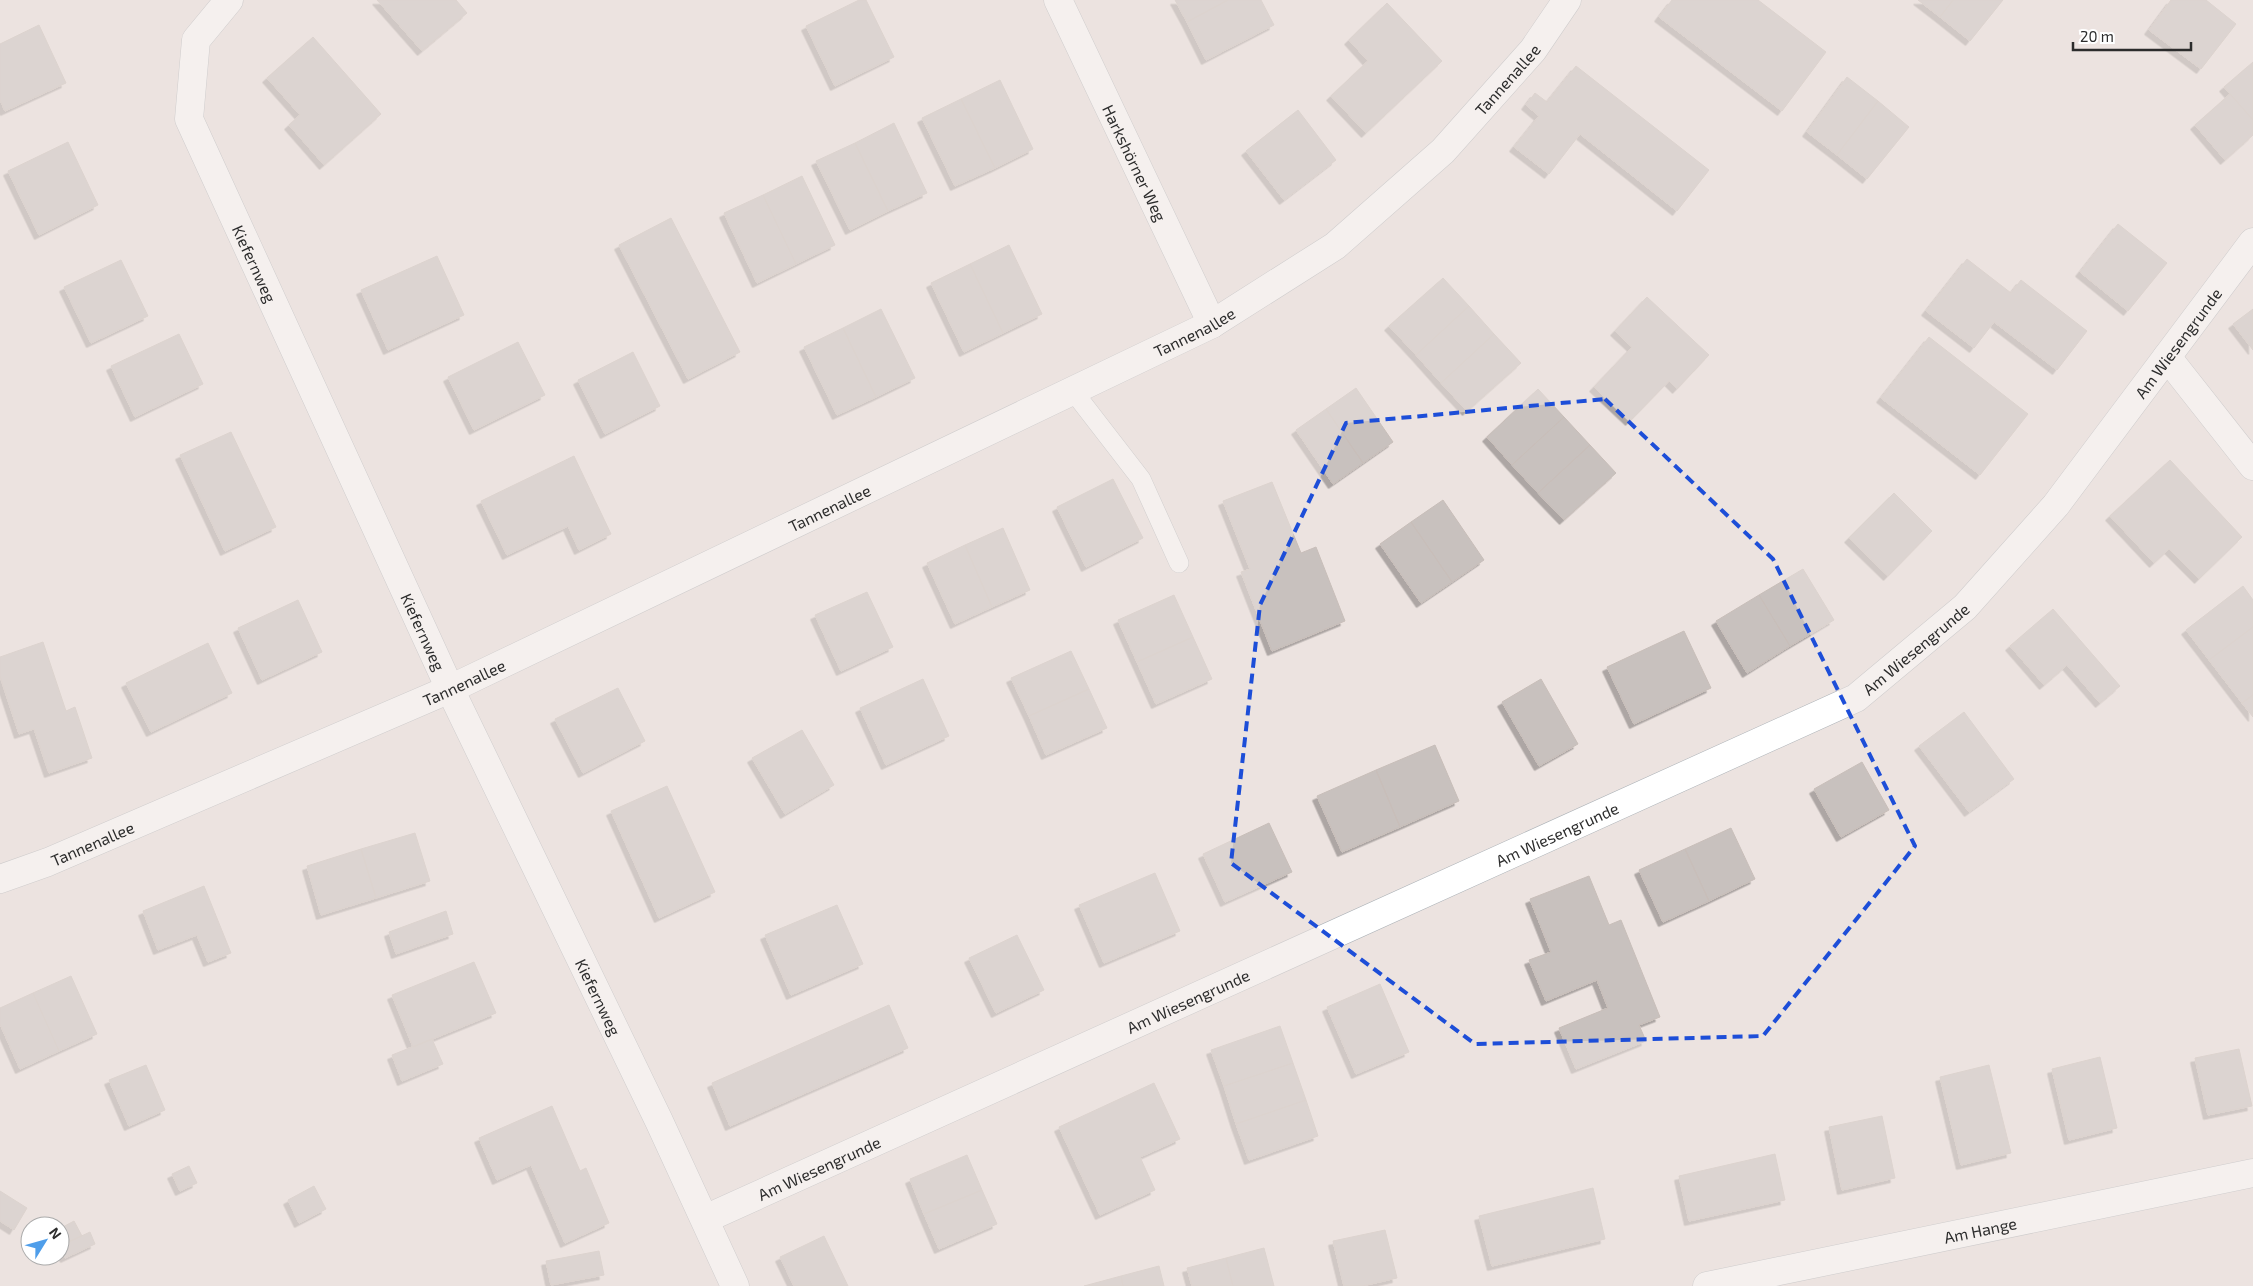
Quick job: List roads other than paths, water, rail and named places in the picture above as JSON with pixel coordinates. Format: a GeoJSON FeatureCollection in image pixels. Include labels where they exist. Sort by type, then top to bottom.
{"type":"FeatureCollection","features":[{"type":"Feature","properties":{"kind":"street","name":"Kiefernweg"},"geometry":{"type":"LineString","coordinates":[[229,0],[196,40],[189,120],[450,689],[705,1219],[735,1286]]}},
{"type":"Feature","properties":{"kind":"street","name":"Harkshörner Weg"},"geometry":{"type":"LineString","coordinates":[[1058,0],[1212,324]]}},
{"type":"Feature","properties":{"kind":"street","name":"Tannenallee"},"geometry":{"type":"LineString","coordinates":[[0,879],[48,862],[450,689],[1212,324],[1335,246],[1442,152],[1533,50],[1567,0]]}},
{"type":"Feature","properties":{"kind":"street","name":"Am Wiesengrunde"},"geometry":{"type":"LineString","coordinates":[[705,1219],[1856,698],[1966,608],[2056,505],[2253,242]]}},
{"type":"Feature","properties":{"kind":"street"},"geometry":{"type":"LineString","coordinates":[[2167,357],[2253,466]]}},
{"type":"Feature","properties":{"kind":"street","name":"Am Hange"},"geometry":{"type":"LineString","coordinates":[[1707,1286],[2253,1173]]}},
{"type":"Feature","properties":{"kind":"lane"},"geometry":{"type":"LineString","coordinates":[[1074,391],[1141,479],[1179,563]]}}]}
